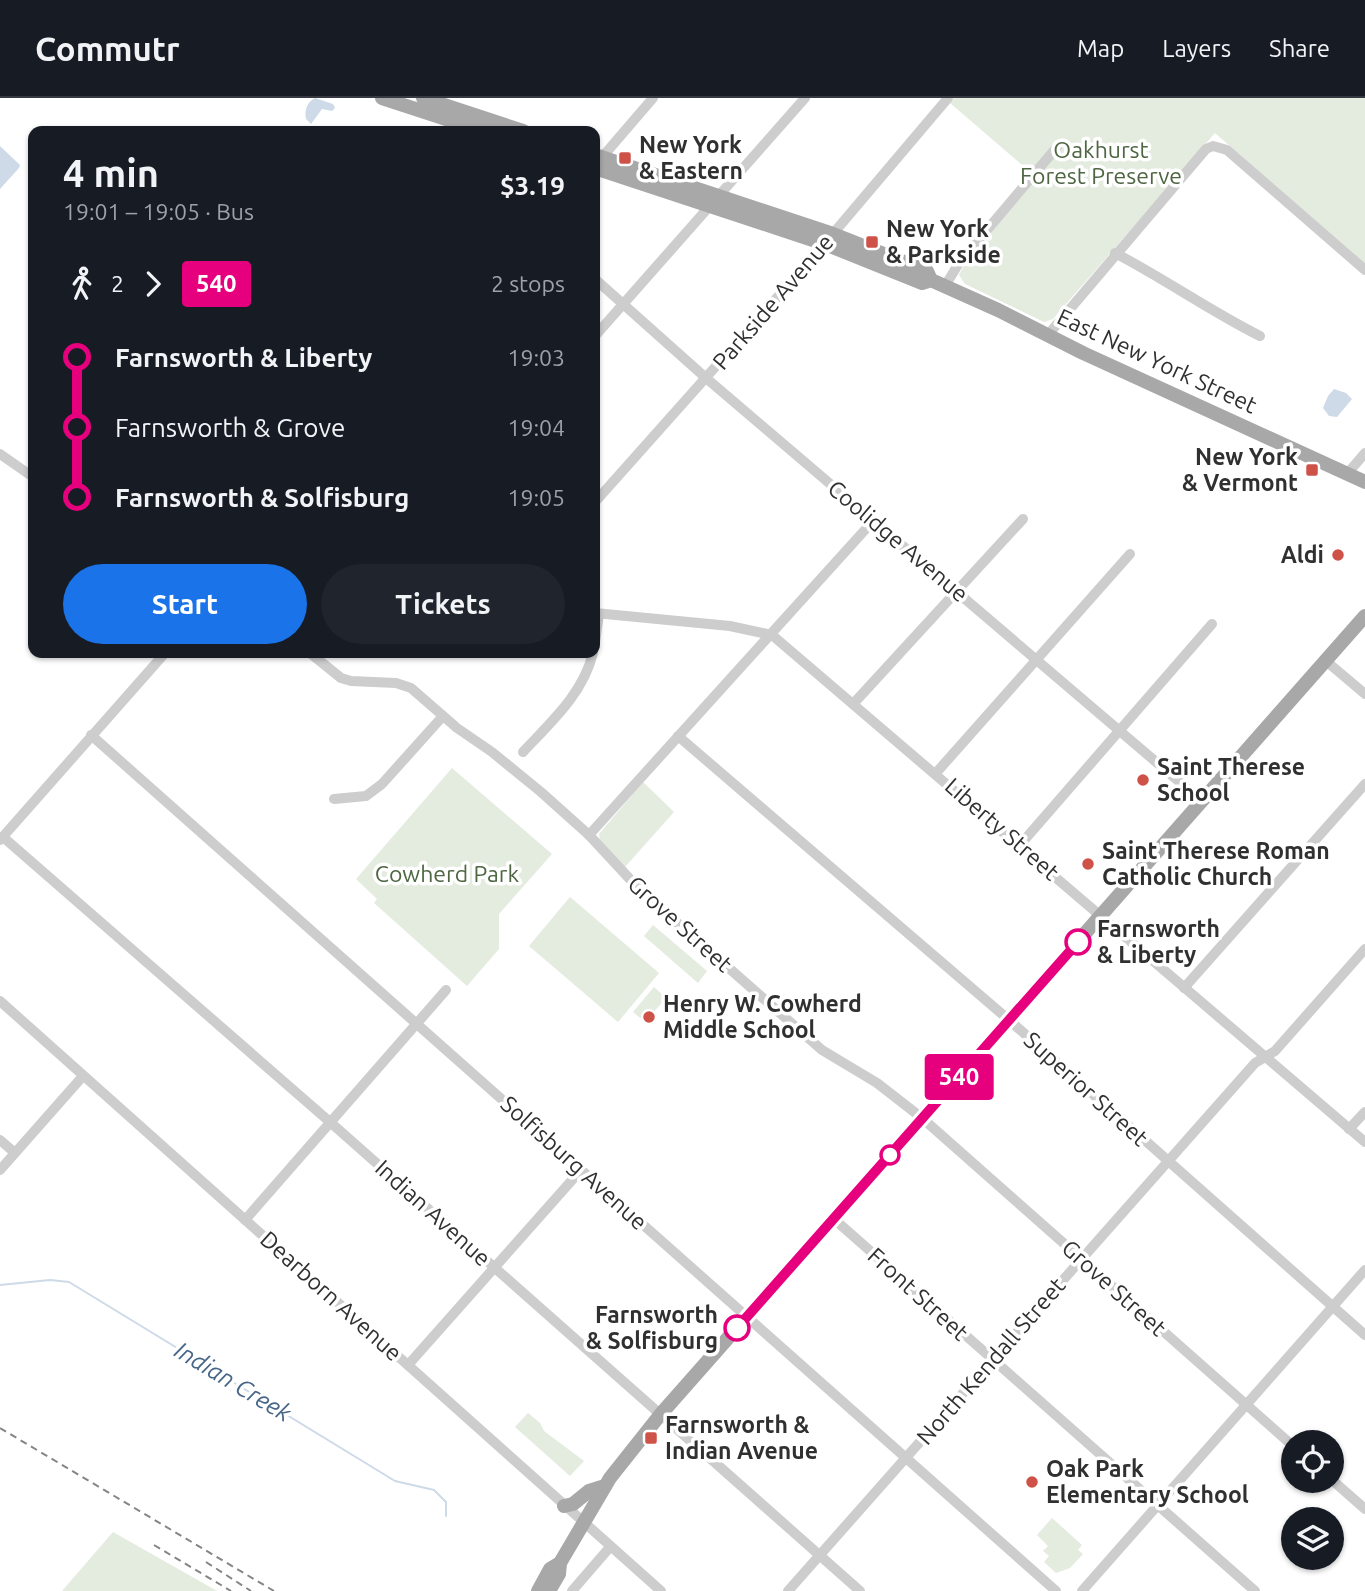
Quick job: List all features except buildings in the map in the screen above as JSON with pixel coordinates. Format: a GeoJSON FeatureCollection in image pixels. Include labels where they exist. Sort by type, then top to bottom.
{"type":"FeatureCollection","features":[{"type":"Feature","properties":{"kind":"main road"},"geometry":{"type":"LineString","coordinates":[[382,98],[468,126]]}},
{"type":"Feature","properties":{"kind":"main road"},"geometry":{"type":"LineString","coordinates":[[422,98],[508,126]]}},
{"type":"Feature","properties":{"kind":"main road","name":"East New York Street"},"geometry":{"type":"LineString","coordinates":[[600,162],[927,271],[931,279],[945,286],[1365,482]]}},
{"type":"Feature","properties":{"kind":"main road"},"geometry":{"type":"LineString","coordinates":[[549,1591],[559,1574],[560,1563],[582,1522],[605,1486],[660,1415],[1365,616]]}},
{"type":"Feature","properties":{"kind":"main road"},"geometry":{"type":"LineString","coordinates":[[564,1506],[573,1504],[589,1491],[605,1486]]}},
{"type":"Feature","properties":{"kind":"main road"},"geometry":{"type":"LineString","coordinates":[[538,1591],[550,1569],[560,1563]]}},
{"type":"Feature","properties":{"kind":"street"},"geometry":{"type":"LineString","coordinates":[[600,158],[653,98]]}},
{"type":"Feature","properties":{"kind":"street"},"geometry":{"type":"LineString","coordinates":[[600,330],[805,98]]}},
{"type":"Feature","properties":{"kind":"street","name":"Parkside Avenue"},"geometry":{"type":"LineString","coordinates":[[600,496],[829,239],[948,98]]}},
{"type":"Feature","properties":{"kind":"street"},"geometry":{"type":"LineString","coordinates":[[1047,335],[1206,149],[1216,145],[1227,150],[1365,270]]}},
{"type":"Feature","properties":{"kind":"street"},"geometry":{"type":"LineString","coordinates":[[945,286],[959,263],[1057,147]]}},
{"type":"Feature","properties":{"kind":"street"},"geometry":{"type":"LineString","coordinates":[[1115,253],[1153,273],[1229,321],[1260,336]]}},
{"type":"Feature","properties":{"kind":"street","name":"Coolidge Avenue"},"geometry":{"type":"LineString","coordinates":[[600,283],[706,378],[1203,802]]}},
{"type":"Feature","properties":{"kind":"street"},"geometry":{"type":"LineString","coordinates":[[1347,474],[1365,453]]}},
{"type":"Feature","properties":{"kind":"street"},"geometry":{"type":"LineString","coordinates":[[0,454],[28,474]]}},
{"type":"Feature","properties":{"kind":"street"},"geometry":{"type":"LineString","coordinates":[[854,703],[1023,519]]}},
{"type":"Feature","properties":{"kind":"street"},"geometry":{"type":"LineString","coordinates":[[589,835],[873,521]]}},
{"type":"Feature","properties":{"kind":"street"},"geometry":{"type":"LineString","coordinates":[[936,773],[1130,554]]}},
{"type":"Feature","properties":{"kind":"street","name":"Liberty Street"},"geometry":{"type":"LineString","coordinates":[[600,613],[730,626],[772,635],[1365,1142]]}},
{"type":"Feature","properties":{"kind":"street"},"geometry":{"type":"LineString","coordinates":[[1020,845],[1212,625]]}},
{"type":"Feature","properties":{"kind":"street"},"geometry":{"type":"LineString","coordinates":[[1,839],[160,658]]}},
{"type":"Feature","properties":{"kind":"street","name":"Grove Street"},"geometry":{"type":"LineString","coordinates":[[316,658],[341,678],[396,683],[411,688],[443,716],[492,752],[589,835],[640,890],[822,1050],[877,1083],[922,1118],[1281,1436]]}},
{"type":"Feature","properties":{"kind":"street"},"geometry":{"type":"LineString","coordinates":[[523,752],[578,690],[592,658]]}},
{"type":"Feature","properties":{"kind":"street"},"geometry":{"type":"LineString","coordinates":[[1326,661],[1365,694]]}},
{"type":"Feature","properties":{"kind":"street"},"geometry":{"type":"LineString","coordinates":[[334,799],[366,796],[382,784],[443,716]]}},
{"type":"Feature","properties":{"kind":"street","name":"Solfisburg Avenue"},"geometry":{"type":"LineString","coordinates":[[91,735],[1056,1591]]}},
{"type":"Feature","properties":{"kind":"street","name":"Superior Street"},"geometry":{"type":"LineString","coordinates":[[678,736],[1009,1020],[1365,1335]]}},
{"type":"Feature","properties":{"kind":"street"},"geometry":{"type":"LineString","coordinates":[[1184,988],[1365,785]]}},
{"type":"Feature","properties":{"kind":"street","name":"Indian Avenue"},"geometry":{"type":"LineString","coordinates":[[1,839],[330,1122],[860,1591]]}},
{"type":"Feature","properties":{"kind":"street","name":"North Kendall Street"},"geometry":{"type":"LineString","coordinates":[[788,1591],[1255,1063],[1275,1051],[1365,949]]}},
{"type":"Feature","properties":{"kind":"street"},"geometry":{"type":"LineString","coordinates":[[245,1220],[446,990]]}},
{"type":"Feature","properties":{"kind":"street","name":"Dearborn Avenue"},"geometry":{"type":"LineString","coordinates":[[0,1001],[661,1591]]}},
{"type":"Feature","properties":{"kind":"street"},"geometry":{"type":"LineString","coordinates":[[0,1170],[83,1076]]}},
{"type":"Feature","properties":{"kind":"street"},"geometry":{"type":"LineString","coordinates":[[1349,1129],[1365,1112]]}},
{"type":"Feature","properties":{"kind":"street"},"geometry":{"type":"LineString","coordinates":[[0,1140],[15,1153]]}},
{"type":"Feature","properties":{"kind":"street"},"geometry":{"type":"LineString","coordinates":[[408,1365],[581,1170]]}},
{"type":"Feature","properties":{"kind":"street","name":"Front Street"},"geometry":{"type":"LineString","coordinates":[[834,1219],[1255,1591]]}},
{"type":"Feature","properties":{"kind":"street"},"geometry":{"type":"LineString","coordinates":[[1082,1591],[1365,1270]]}},
{"type":"Feature","properties":{"kind":"street"},"geometry":{"type":"LineString","coordinates":[[1344,1491],[1365,1509]]}},
{"type":"Feature","properties":{"kind":"street"},"geometry":{"type":"LineString","coordinates":[[572,1591],[610,1547]]}},
{"type":"Feature","properties":{"kind":"green space","name":"Oakhurst Forest Preserve"},"geometry":{"type":"Polygon","coordinates":[[[954,98],[1365,98],[1365,265],[1215,133],[1053,319],[1044,322],[965,284],[959,275],[1036,177],[950,103],[954,98]]]}},
{"type":"Feature","properties":{"kind":"green space","name":"Cowherd Park"},"geometry":{"type":"Polygon","coordinates":[[[452,768],[552,854],[499,914],[499,949],[467,986],[374,903],[377,899],[356,879],[452,768]]]}},
{"type":"Feature","properties":{"kind":"green space"},"geometry":{"type":"Polygon","coordinates":[[[643,782],[674,812],[625,867],[600,840],[599,834],[643,782]]]}},
{"type":"Feature","properties":{"kind":"green space"},"geometry":{"type":"Polygon","coordinates":[[[570,897],[659,973],[618,1022],[529,946],[570,897]]]}},
{"type":"Feature","properties":{"kind":"green space"},"geometry":{"type":"Polygon","coordinates":[[[653,925],[707,971],[698,983],[644,936],[653,925]]]}},
{"type":"Feature","properties":{"kind":"green space"},"geometry":{"type":"Polygon","coordinates":[[[654,987],[666,998],[645,1022],[633,1012],[654,987]]]}},
{"type":"Feature","properties":{"kind":"green space"},"geometry":{"type":"Polygon","coordinates":[[[528,1413],[540,1423],[544,1431],[584,1461],[570,1476],[515,1427],[528,1413]]]}},
{"type":"Feature","properties":{"kind":"green space"},"geometry":{"type":"Polygon","coordinates":[[[1052,1518],[1082,1545],[1078,1550],[1083,1554],[1070,1568],[1056,1573],[1044,1562],[1049,1556],[1043,1551],[1048,1546],[1037,1535],[1052,1518]]]}},
{"type":"Feature","properties":{"kind":"green space"},"geometry":{"type":"Polygon","coordinates":[[[113,1532],[217,1591],[62,1591],[113,1532]]]}},
{"type":"Feature","properties":{"kind":"water"},"geometry":{"type":"Polygon","coordinates":[[[315,98],[333,104],[335,108],[332,111],[322,109],[311,124],[306,119],[306,110],[315,98]]]}},
{"type":"Feature","properties":{"kind":"water"},"geometry":{"type":"Polygon","coordinates":[[[0,146],[20,165],[0,189],[0,146]]]}},
{"type":"Feature","properties":{"kind":"water"},"geometry":{"type":"Polygon","coordinates":[[[1334,389],[1346,393],[1352,399],[1337,417],[1329,416],[1323,408],[1334,389]]]}},
{"type":"Feature","properties":{"kind":"waterway","name":"Indian Creek"},"geometry":{"type":"LineString","coordinates":[[0,1285],[50,1280],[69,1282],[395,1481],[434,1490],[446,1502],[446,1516]]}},
{"type":"Feature","properties":{"kind":"railway"},"geometry":{"type":"LineString","coordinates":[[0,1428],[274,1591]]}},
{"type":"Feature","properties":{"kind":"railway"},"geometry":{"type":"LineString","coordinates":[[154,1545],[231,1591]]}},
{"type":"Feature","properties":{"kind":"railway"},"geometry":{"type":"LineString","coordinates":[[206,1562],[251,1591]]}},
{"type":"Feature","properties":{"kind":"bus line","name":"540"},"geometry":{"type":"LineString","coordinates":[[737,1328],[1078,942]]}},
{"type":"Feature","properties":{"kind":"place","name":"New York & Eastern"},"geometry":{"type":"Point","coordinates":[625,158]}},
{"type":"Feature","properties":{"kind":"place","name":"New York & Parkside"},"geometry":{"type":"Point","coordinates":[872,242]}},
{"type":"Feature","properties":{"kind":"place","name":"New York & Vermont"},"geometry":{"type":"Point","coordinates":[1312,470]}},
{"type":"Feature","properties":{"kind":"place","name":"Aldi"},"geometry":{"type":"Point","coordinates":[1338,555]}},
{"type":"Feature","properties":{"kind":"place","name":"Saint Therese School"},"geometry":{"type":"Point","coordinates":[1143,780]}},
{"type":"Feature","properties":{"kind":"place","name":"Saint Therese Roman Catholic Church"},"geometry":{"type":"Point","coordinates":[1088,864]}},
{"type":"Feature","properties":{"kind":"place","name":"Farnsworth & Liberty"},"geometry":{"type":"Point","coordinates":[1078,942]}},
{"type":"Feature","properties":{"kind":"place","name":"Henry W. Cowherd Middle School"},"geometry":{"type":"Point","coordinates":[649,1017]}},
{"type":"Feature","properties":{"kind":"place","name":"Farnsworth & Solfisburg"},"geometry":{"type":"Point","coordinates":[737,1328]}},
{"type":"Feature","properties":{"kind":"place","name":"Farnsworth & Indian Avenue"},"geometry":{"type":"Point","coordinates":[651,1438]}},
{"type":"Feature","properties":{"kind":"place","name":"Oak Park Elementary School"},"geometry":{"type":"Point","coordinates":[1032,1482]}}]}
